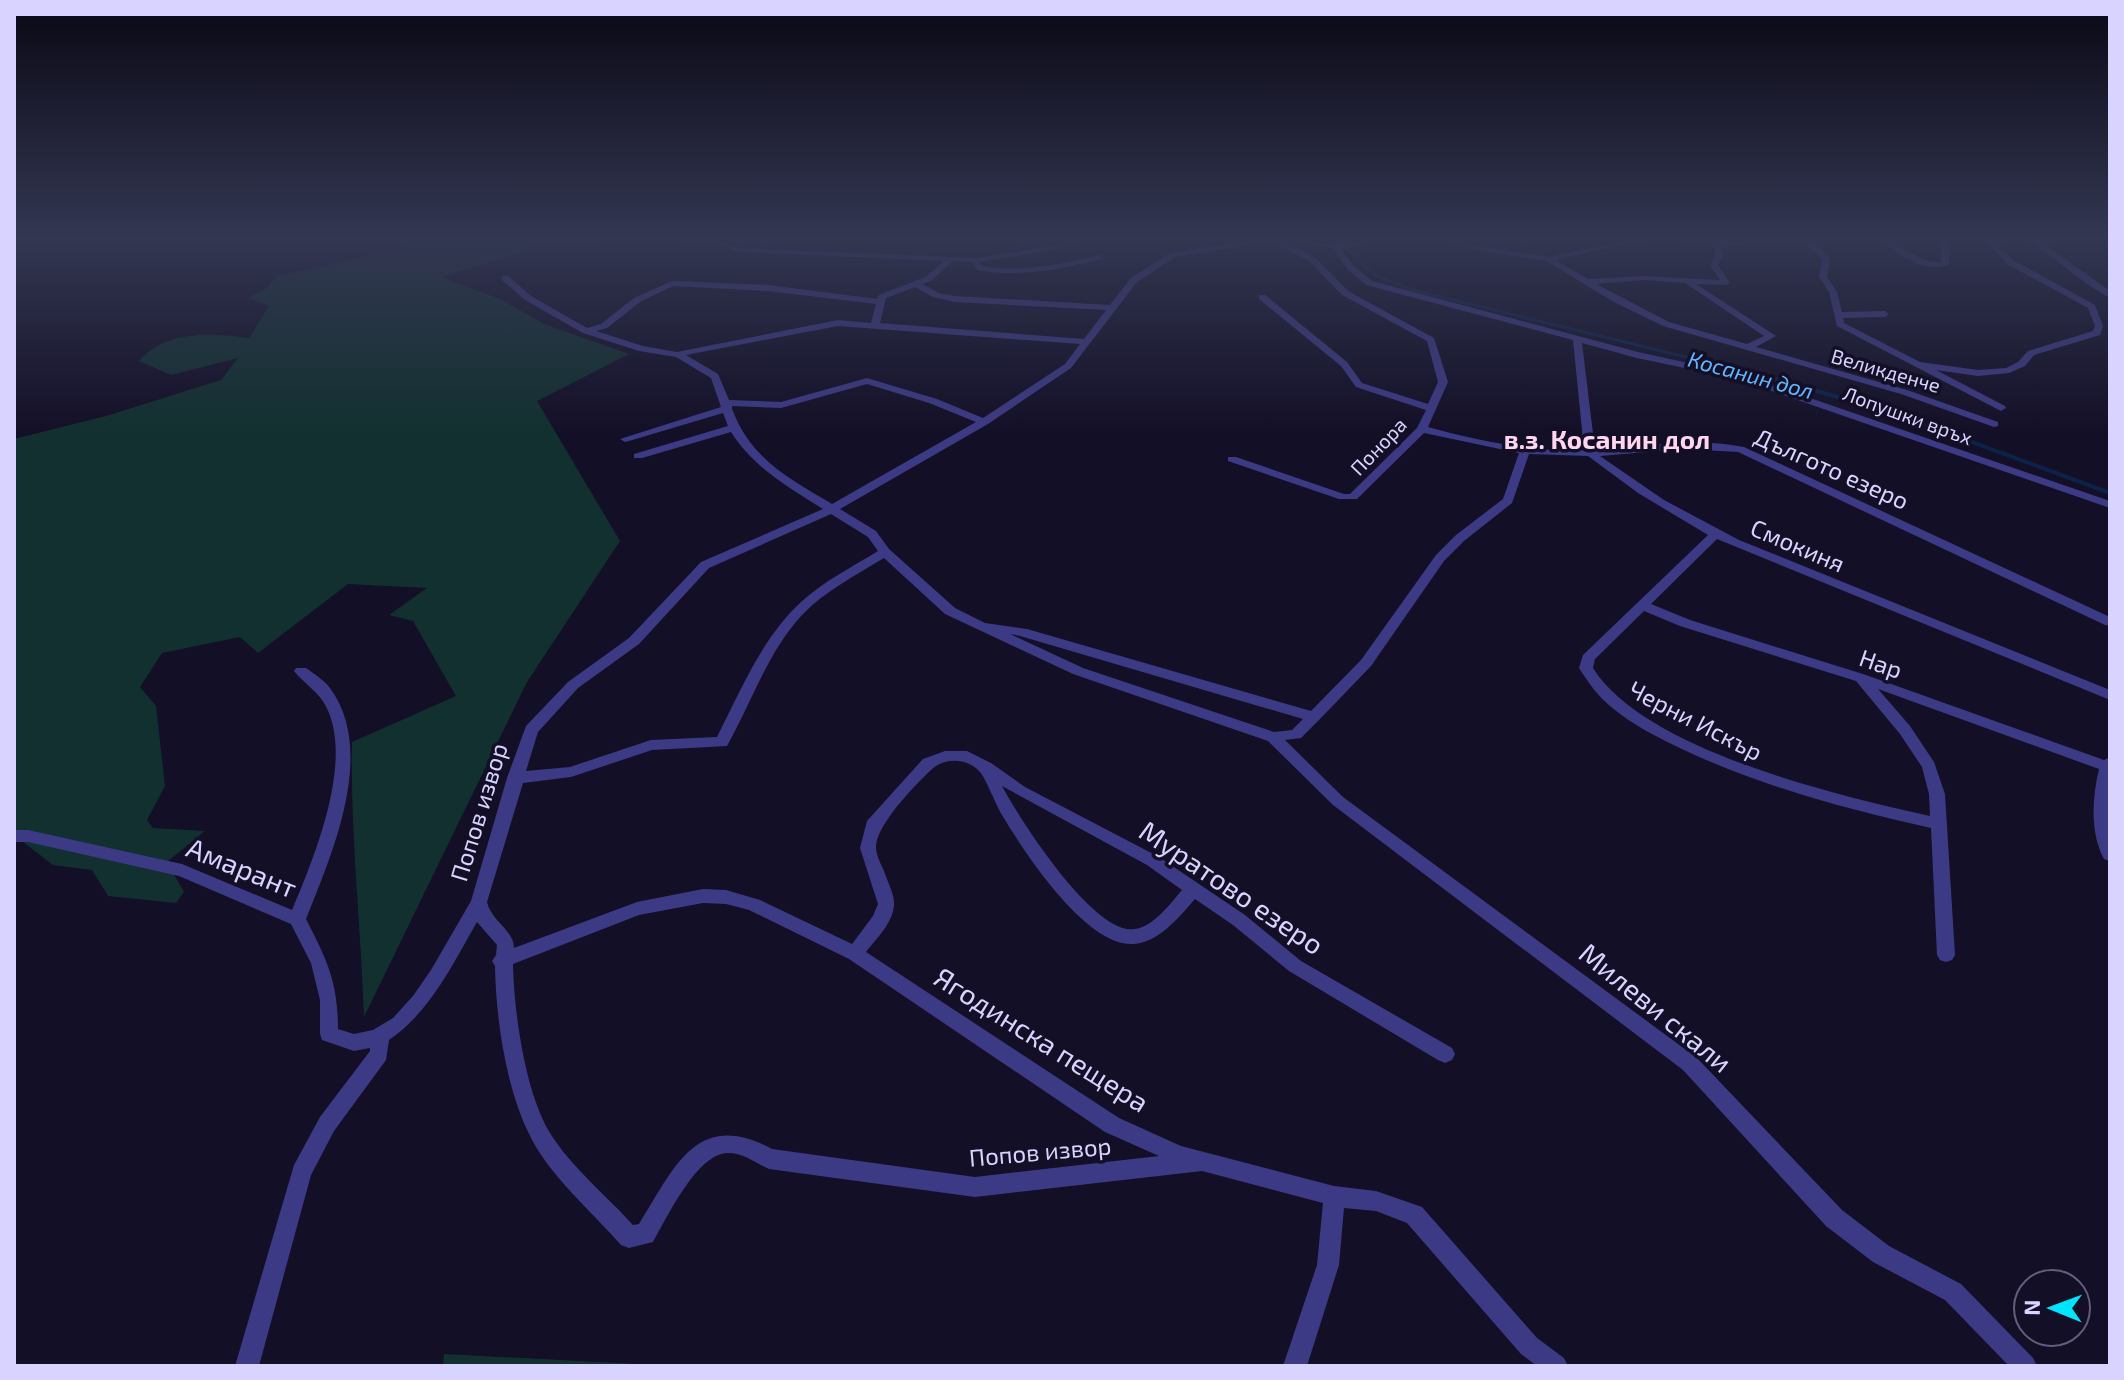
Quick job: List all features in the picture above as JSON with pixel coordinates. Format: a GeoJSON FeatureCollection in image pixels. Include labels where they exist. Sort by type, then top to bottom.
{"type":"FeatureCollection","features":[{"type":"Feature","properties":{"kind":"street"},"geometry":{"type":"LineString","coordinates":[[539,304],[586,331],[642,349],[679,355],[715,376],[734,428],[746,447],[777,476],[872,534],[885,552],[950,611],[986,625],[1022,632],[1314,717]]}},
{"type":"Feature","properties":{"kind":"street"},"geometry":{"type":"LineString","coordinates":[[586,331],[604,326],[631,304]]}},
{"type":"Feature","properties":{"kind":"street"},"geometry":{"type":"LineString","coordinates":[[875,324],[879,304]]}},
{"type":"Feature","properties":{"kind":"street"},"geometry":{"type":"LineString","coordinates":[[1050,304],[1113,308]]}},
{"type":"Feature","properties":{"kind":"street","name":"Попов извор"},"geometry":{"type":"LineString","coordinates":[[1116,304],[1068,366],[984,422],[830,510],[705,565],[634,641],[573,685],[540,717],[523,749],[479,902],[481,915],[506,943],[501,961],[506,1013],[528,1106],[543,1140],[629,1237],[645,1234],[694,1161],[710,1147],[730,1141],[751,1146],[769,1159],[975,1187],[1204,1161]]}},
{"type":"Feature","properties":{"kind":"street"},"geometry":{"type":"LineString","coordinates":[[1271,304],[1344,364],[1359,385],[1431,408]]}},
{"type":"Feature","properties":{"kind":"street","name":"Понора"},"geometry":{"type":"LineString","coordinates":[[1232,459],[1350,497],[1422,429],[1443,382],[1431,340],[1366,304]]}},
{"type":"Feature","properties":{"kind":"street","name":"Лопушки връх"},"geometry":{"type":"LineString","coordinates":[[1448,304],[1775,387],[2110,505]]}},
{"type":"Feature","properties":{"kind":"street","name":"Великденче"},"geometry":{"type":"LineString","coordinates":[[1626,304],[1647,316],[1746,348],[1904,392],[1994,424]]}},
{"type":"Feature","properties":{"kind":"street"},"geometry":{"type":"LineString","coordinates":[[1722,304],[1771,336],[1746,348]]}},
{"type":"Feature","properties":{"kind":"street"},"geometry":{"type":"LineString","coordinates":[[1835,304],[1837,315],[1846,329],[2001,408]]}},
{"type":"Feature","properties":{"kind":"street"},"geometry":{"type":"LineString","coordinates":[[1915,364],[1966,370],[2012,370],[2023,366],[2031,353],[2097,333],[2099,326],[2092,307],[2087,304]]}},
{"type":"Feature","properties":{"kind":"street"},"geometry":{"type":"LineString","coordinates":[[1837,315],[1885,314]]}},
{"type":"Feature","properties":{"kind":"street"},"geometry":{"type":"LineString","coordinates":[[679,355],[816,325],[875,324],[1088,342]]}},
{"type":"Feature","properties":{"kind":"street"},"geometry":{"type":"LineString","coordinates":[[1577,339],[1590,453]]}},
{"type":"Feature","properties":{"kind":"street"},"geometry":{"type":"LineString","coordinates":[[625,439],[727,406],[781,405],[867,381],[933,401],[984,422]]}},
{"type":"Feature","properties":{"kind":"street"},"geometry":{"type":"LineString","coordinates":[[638,456],[734,428]]}},
{"type":"Feature","properties":{"kind":"street","name":"Дългото езеро"},"geometry":{"type":"LineString","coordinates":[[1422,429],[1524,453],[1590,453],[1687,445],[1740,449],[2110,622]]}},
{"type":"Feature","properties":{"kind":"street"},"geometry":{"type":"LineString","coordinates":[[986,625],[1002,638],[1078,671],[1273,737],[1296,734],[1366,663],[1440,558],[1460,538],[1508,501],[1524,453]]}},
{"type":"Feature","properties":{"kind":"street","name":"Смокиня"},"geometry":{"type":"LineString","coordinates":[[1590,453],[1650,497],[1716,534],[2110,695]]}},
{"type":"Feature","properties":{"kind":"street","name":"Черни Искър"},"geometry":{"type":"LineString","coordinates":[[1716,534],[1588,658],[1586,668],[1592,678],[1621,709],[1755,777],[1833,801],[1937,823]]}},
{"type":"Feature","properties":{"kind":"street"},"geometry":{"type":"LineString","coordinates":[[515,778],[571,772],[651,745],[722,742],[785,627],[812,599],[885,552]]}},
{"type":"Feature","properties":{"kind":"street","name":"Нар"},"geometry":{"type":"LineString","coordinates":[[1641,605],[1685,623],[1861,678],[2108,764]]}},
{"type":"Feature","properties":{"kind":"street"},"geometry":{"type":"LineString","coordinates":[[297,919],[326,851],[337,811],[341,750],[338,714],[324,690],[301,671]]}},
{"type":"Feature","properties":{"kind":"street"},"geometry":{"type":"LineString","coordinates":[[1861,678],[1905,730],[1929,766],[1937,794],[1946,955]]}},
{"type":"Feature","properties":{"kind":"street","name":"Милеви скали"},"geometry":{"type":"LineString","coordinates":[[1273,737],[1338,801],[1690,1064],[1834,1218],[1881,1254],[1953,1292],[2025,1366]]}},
{"type":"Feature","properties":{"kind":"street","name":"Муратово езеро"},"geometry":{"type":"LineString","coordinates":[[855,954],[877,927],[886,904],[868,848],[873,825],[928,763],[945,756],[967,756],[1020,791],[1153,861],[1194,888],[1295,966],[1445,1054]]}},
{"type":"Feature","properties":{"kind":"street"},"geometry":{"type":"LineString","coordinates":[[2108,764],[2103,819],[2106,850],[2110,855]]}},
{"type":"Feature","properties":{"kind":"street"},"geometry":{"type":"LineString","coordinates":[[986,767],[1002,805],[1056,883],[1113,934],[1132,937],[1142,934],[1170,915],[1194,888]]}},
{"type":"Feature","properties":{"kind":"street","name":"Амарант"},"geometry":{"type":"LineString","coordinates":[[14,836],[28,836],[182,870],[297,919],[320,963],[329,1000],[329,1034],[343,1043],[380,1040]]}},
{"type":"Feature","properties":{"kind":"street","name":"Ягодинска пещера"},"geometry":{"type":"LineString","coordinates":[[501,961],[637,909],[703,896],[739,899],[855,954],[1112,1125],[1179,1155],[1334,1196],[1376,1201],[1414,1215],[1529,1346],[1556,1366]]}},
{"type":"Feature","properties":{"kind":"street"},"geometry":{"type":"LineString","coordinates":[[247,1366],[301,1172],[327,1124],[379,1054],[380,1040],[415,1006],[479,902]]}},
{"type":"Feature","properties":{"kind":"street"},"geometry":{"type":"LineString","coordinates":[[1295,1366],[1328,1265],[1334,1196]]}},
{"type":"Feature","properties":{"kind":"green space"},"geometry":{"type":"Polygon","coordinates":[[[265,304],[510,304],[544,324],[629,354],[537,401],[620,541],[527,682],[364,1017],[352,742],[456,696],[413,621],[389,615],[427,588],[348,584],[258,653],[240,637],[162,653],[140,687],[156,706],[165,786],[147,820],[153,828],[205,831],[167,862],[184,892],[176,903],[108,896],[92,870],[53,865],[14,835],[14,439],[106,416],[221,380],[238,358],[171,375],[139,361],[162,344],[190,336],[249,338],[269,306],[265,304]]]}},
{"type":"Feature","properties":{"kind":"green space"},"geometry":{"type":"Polygon","coordinates":[[[444,1354],[677,1366],[443,1366],[444,1354]]]}},
{"type":"Feature","properties":{"kind":"waterway","name":"Косанин дол"},"geometry":{"type":"LineString","coordinates":[[1472,304],[1778,380]]}},
{"type":"Feature","properties":{"kind":"waterway","name":"Косанин дол"},"geometry":{"type":"LineString","coordinates":[[1772,378],[1778,380]]}},
{"type":"Feature","properties":{"kind":"waterway","name":"Косанин дол"},"geometry":{"type":"LineString","coordinates":[[1778,380],[1896,414],[2110,493]]}},
{"type":"Feature","properties":{"kind":"district","name":"в.з. Косанин дол"},"geometry":{"type":"Point","coordinates":[1607,438]}}]}
